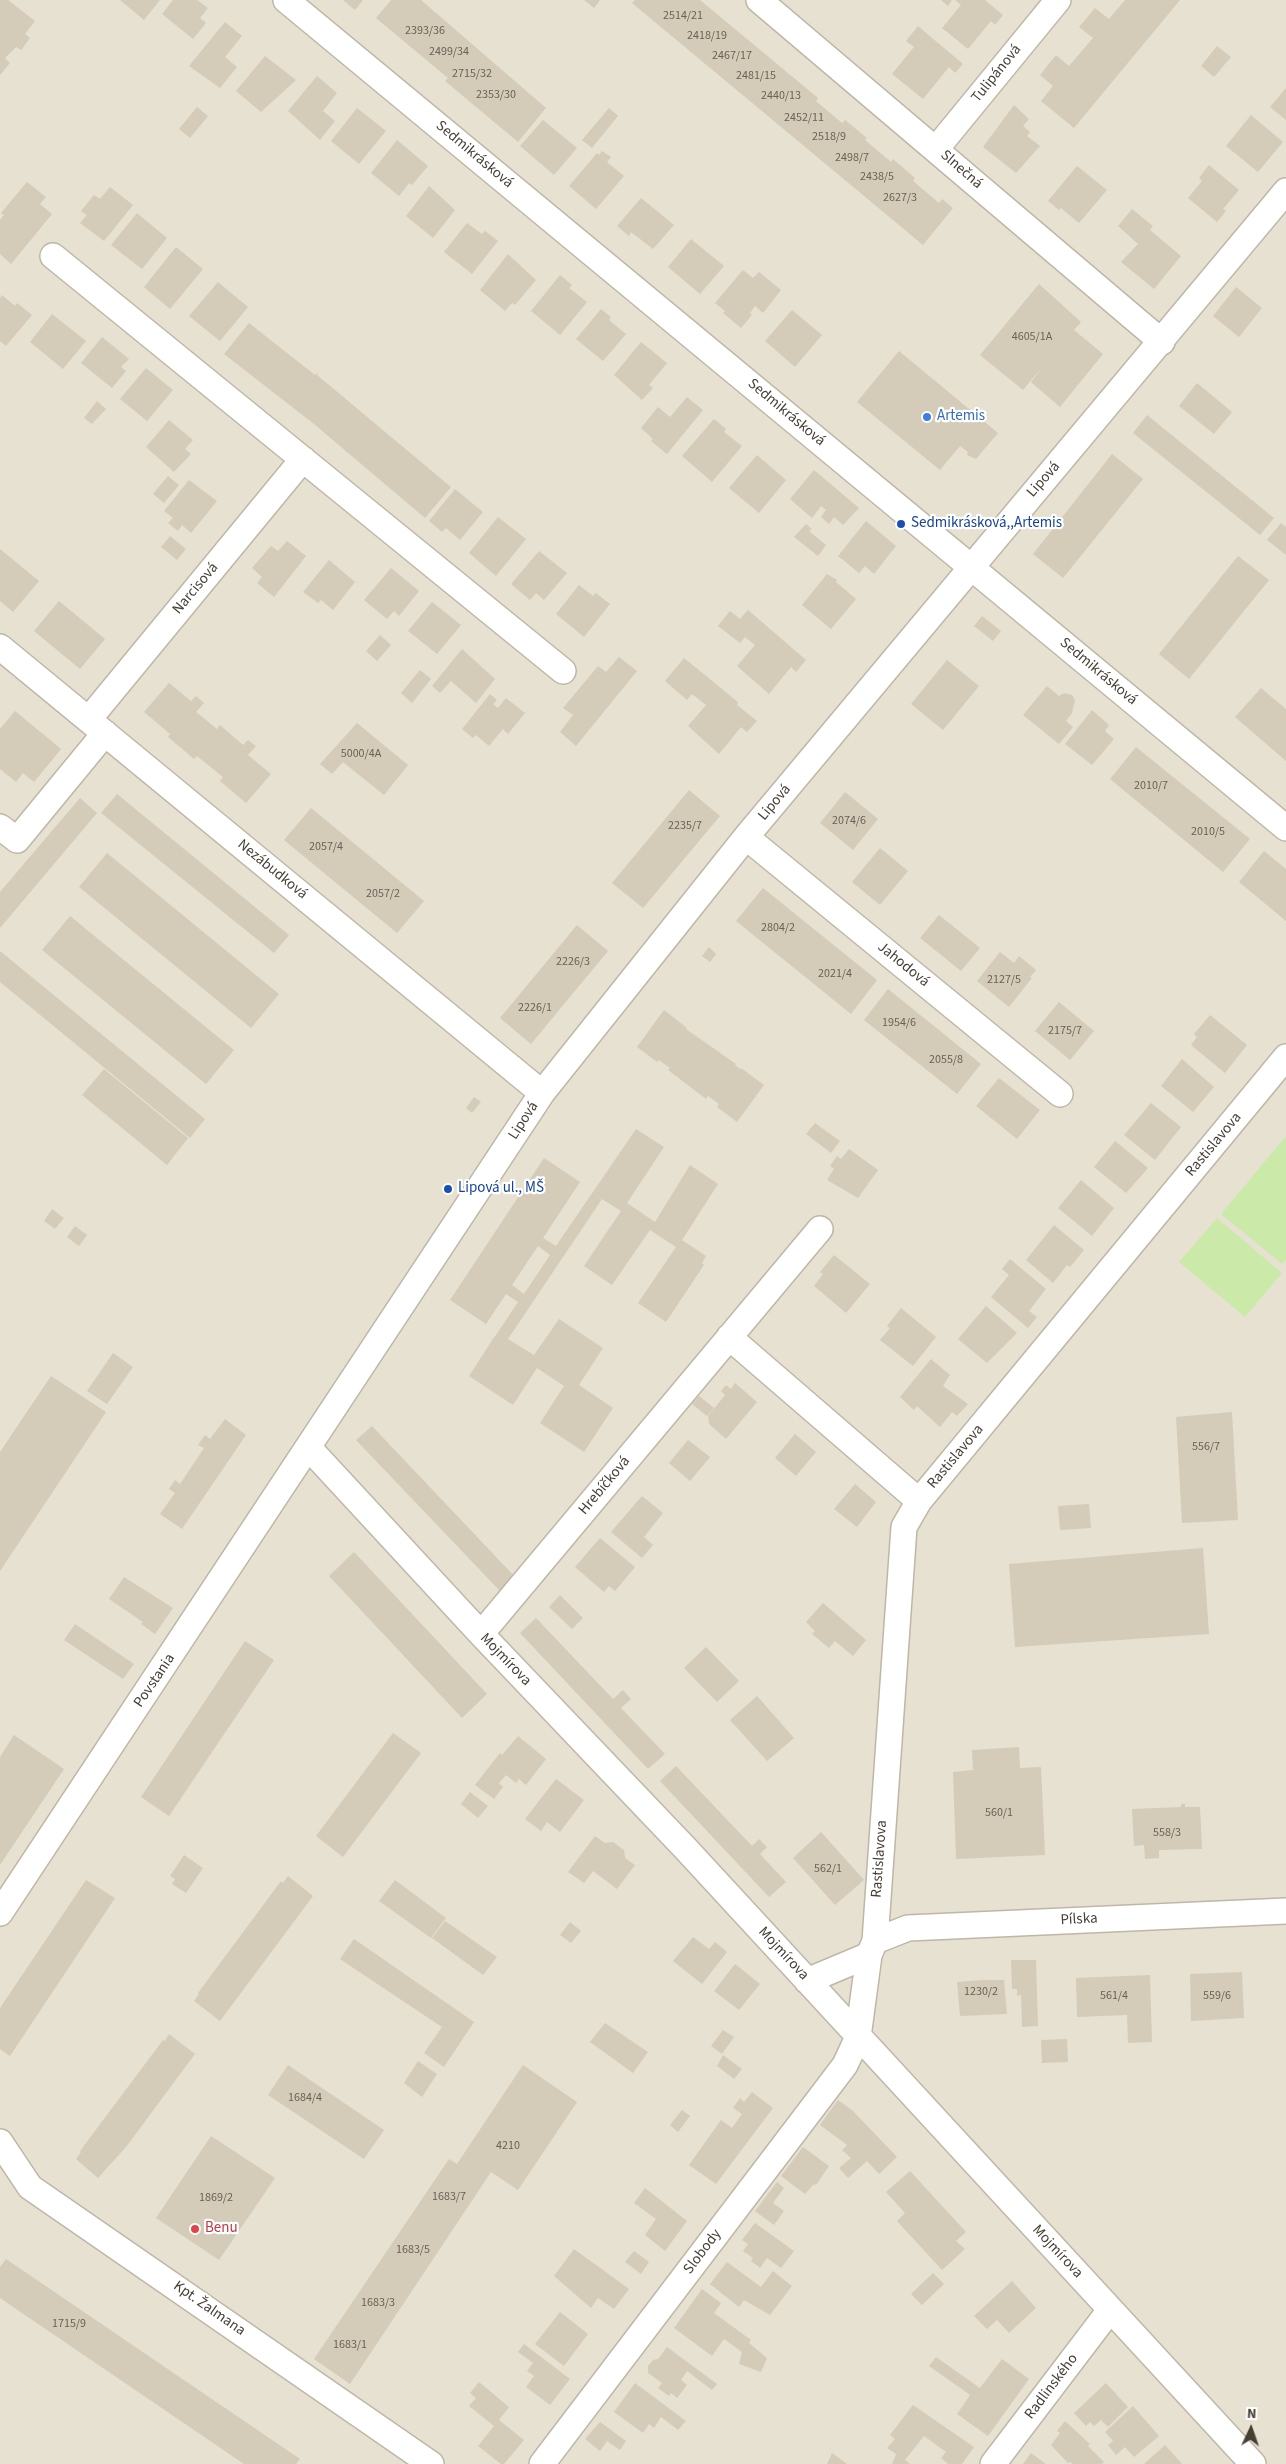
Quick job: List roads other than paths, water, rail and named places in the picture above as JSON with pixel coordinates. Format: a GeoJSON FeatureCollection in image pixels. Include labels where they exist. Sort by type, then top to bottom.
{"type":"FeatureCollection","features":[{"type":"Feature","properties":{"kind":"street","name":"Sedmikrásková"},"geometry":{"type":"LineString","coordinates":[[286,0],[1286,828]]}},
{"type":"Feature","properties":{"kind":"street","name":"Slnečná"},"geometry":{"type":"LineString","coordinates":[[759,0],[1162,342]]}},
{"type":"Feature","properties":{"kind":"street","name":"Tulipánová"},"geometry":{"type":"LineString","coordinates":[[936,149],[1058,0]]}},
{"type":"Feature","properties":{"kind":"street","name":"Lipová"},"geometry":{"type":"LineString","coordinates":[[309,1448],[542,1093],[746,837],[1286,192]]}},
{"type":"Feature","properties":{"kind":"street"},"geometry":{"type":"LineString","coordinates":[[53,256],[563,671]]}},
{"type":"Feature","properties":{"kind":"street","name":"Narcisová"},"geometry":{"type":"LineString","coordinates":[[0,827],[17,840],[97,726],[303,460]]}},
{"type":"Feature","properties":{"kind":"street","name":"Nezábudková"},"geometry":{"type":"LineString","coordinates":[[0,647],[542,1093]]}},
{"type":"Feature","properties":{"kind":"street","name":"Jahodová"},"geometry":{"type":"LineString","coordinates":[[746,837],[1060,1094]]}},
{"type":"Feature","properties":{"kind":"street","name":"Rastislavova"},"geometry":{"type":"LineString","coordinates":[[858,2037],[872,1948],[904,1527],[919,1501],[1286,1058]]}},
{"type":"Feature","properties":{"kind":"street","name":"Hrebíčková"},"geometry":{"type":"LineString","coordinates":[[481,1634],[820,1230]]}},
{"type":"Feature","properties":{"kind":"street"},"geometry":{"type":"LineString","coordinates":[[729,1338],[919,1501]]}},
{"type":"Feature","properties":{"kind":"street","name":"Mojmírova"},"geometry":{"type":"LineString","coordinates":[[309,1448],[481,1634],[808,1981],[1252,2464]]}},
{"type":"Feature","properties":{"kind":"street","name":"Povstania"},"geometry":{"type":"LineString","coordinates":[[0,1913],[309,1448]]}},
{"type":"Feature","properties":{"kind":"street","name":"Pílska"},"geometry":{"type":"LineString","coordinates":[[872,1948],[908,1928],[1286,1912]]}},
{"type":"Feature","properties":{"kind":"street"},"geometry":{"type":"LineString","coordinates":[[808,1981],[872,1948]]}},
{"type":"Feature","properties":{"kind":"street","name":"Slobody"},"geometry":{"type":"LineString","coordinates":[[542,2464],[845,2066],[858,2037]]}},
{"type":"Feature","properties":{"kind":"street","name":"Kpt. Žalmana"},"geometry":{"type":"LineString","coordinates":[[0,2142],[30,2187],[431,2464]]}},
{"type":"Feature","properties":{"kind":"street","name":"Radlinského"},"geometry":{"type":"LineString","coordinates":[[993,2464],[1110,2310]]}},
{"type":"Feature","properties":{"kind":"place","name":"Artemis"},"geometry":{"type":"Point","coordinates":[927,417]}},
{"type":"Feature","properties":{"kind":"place","name":"Sedmikrásková,,Artemis"},"geometry":{"type":"Point","coordinates":[901,524]}},
{"type":"Feature","properties":{"kind":"place","name":"Lipová ul., MŠ"},"geometry":{"type":"Point","coordinates":[448,1189]}},
{"type":"Feature","properties":{"kind":"place","name":"Benu"},"geometry":{"type":"Point","coordinates":[195,2229]}}]}
